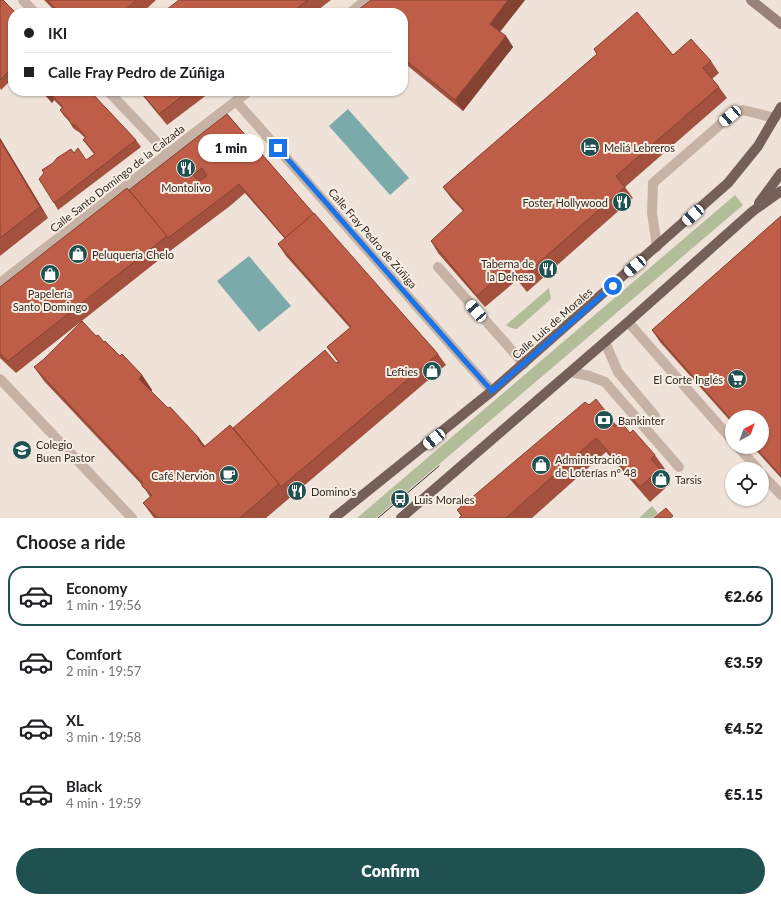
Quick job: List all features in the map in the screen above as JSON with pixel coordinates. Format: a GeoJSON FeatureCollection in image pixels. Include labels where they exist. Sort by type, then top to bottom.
{"type":"FeatureCollection","features":[{"type":"Feature","properties":{"kind":"main road"},"geometry":{"type":"LineString","coordinates":[[751,0],[781,24]]}},
{"type":"Feature","properties":{"kind":"main road","name":"Calle Luis de Morales"},"geometry":{"type":"LineString","coordinates":[[334,518],[524,364],[728,183],[758,146],[781,107]]}},
{"type":"Feature","properties":{"kind":"main road"},"geometry":{"type":"LineString","coordinates":[[753,211],[781,173]]}},
{"type":"Feature","properties":{"kind":"main road"},"geometry":{"type":"LineString","coordinates":[[401,518],[571,372],[753,211],[781,191]]}},
{"type":"Feature","properties":{"kind":"street"},"geometry":{"type":"LineString","coordinates":[[23,0],[30,8]]}},
{"type":"Feature","properties":{"kind":"street"},"geometry":{"type":"LineString","coordinates":[[356,8],[366,0]]}},
{"type":"Feature","properties":{"kind":"street"},"geometry":{"type":"LineString","coordinates":[[113,96],[168,154]]}},
{"type":"Feature","properties":{"kind":"street","name":"Calle Santo Domingo de la Calzada"},"geometry":{"type":"LineString","coordinates":[[0,283],[242,96]]}},
{"type":"Feature","properties":{"kind":"street","name":"Calle Fray Pedro de Zúñiga"},"geometry":{"type":"LineString","coordinates":[[236,101],[492,391]]}},
{"type":"Feature","properties":{"kind":"street"},"geometry":{"type":"LineString","coordinates":[[657,246],[652,213],[653,183],[730,116],[743,110],[775,118]]}},
{"type":"Feature","properties":{"kind":"street"},"geometry":{"type":"LineString","coordinates":[[438,267],[524,364]]}},
{"type":"Feature","properties":{"kind":"street"},"geometry":{"type":"LineString","coordinates":[[628,322],[725,432]]}},
{"type":"Feature","properties":{"kind":"street"},"geometry":{"type":"LineString","coordinates":[[605,342],[618,372],[655,416]]}},
{"type":"Feature","properties":{"kind":"street"},"geometry":{"type":"LineString","coordinates":[[571,372],[605,382],[679,467]]}},
{"type":"Feature","properties":{"kind":"street"},"geometry":{"type":"LineString","coordinates":[[0,379],[132,518]]}},
{"type":"Feature","properties":{"kind":"street"},"geometry":{"type":"LineString","coordinates":[[744,454],[752,462]]}},
{"type":"Feature","properties":{"kind":"street"},"geometry":{"type":"LineString","coordinates":[[769,482],[781,495]]}},
{"type":"Feature","properties":{"kind":"green space"},"geometry":{"type":"Polygon","coordinates":[[[735,195],[743,205],[376,518],[357,518],[735,195]]]}},
{"type":"Feature","properties":{"kind":"green space"},"geometry":{"type":"Polygon","coordinates":[[[549,288],[551,299],[517,329],[506,325],[549,288]]]}},
{"type":"Feature","properties":{"kind":"green space"},"geometry":{"type":"Polygon","coordinates":[[[652,506],[658,513],[653,518],[639,518],[652,506]]]}},
{"type":"Feature","properties":{"kind":"water"},"geometry":{"type":"Polygon","coordinates":[[[348,109],[409,178],[390,195],[329,126],[348,109]]]}},
{"type":"Feature","properties":{"kind":"water"},"geometry":{"type":"Polygon","coordinates":[[[249,256],[291,306],[259,332],[217,281],[249,256]]]}},
{"type":"Feature","properties":{"kind":"building"},"geometry":{"type":"Polygon","coordinates":[[[0,0],[3,0],[11,8],[8,8],[8,72],[0,80],[0,0]]]}},
{"type":"Feature","properties":{"kind":"building"},"geometry":{"type":"Polygon","coordinates":[[[47,0],[136,0],[127,8],[55,8],[47,0]]]}},
{"type":"Feature","properties":{"kind":"building"},"geometry":{"type":"Polygon","coordinates":[[[179,0],[308,0],[298,8],[169,8],[179,0]]]}},
{"type":"Feature","properties":{"kind":"building"},"geometry":{"type":"Polygon","coordinates":[[[371,0],[508,0],[490,24],[506,36],[455,100],[408,62],[408,8],[361,8],[371,0]]]}},
{"type":"Feature","properties":{"kind":"building","name":"Meliá Lebreros"},"geometry":{"type":"Polygon","coordinates":[[[637,12],[673,55],[691,39],[711,61],[703,68],[719,87],[616,176],[625,187],[519,280],[509,268],[477,296],[431,241],[464,210],[443,187],[597,54],[594,49],[637,12]]]}},
{"type":"Feature","properties":{"kind":"building"},"geometry":{"type":"Polygon","coordinates":[[[53,96],[95,96],[136,140],[54,203],[39,179],[44,173],[42,170],[71,149],[74,153],[78,148],[86,160],[95,154],[83,140],[86,137],[60,110],[63,107],[53,96]]]}},
{"type":"Feature","properties":{"kind":"building"},"geometry":{"type":"Polygon","coordinates":[[[144,96],[182,96],[159,114],[144,96]]]}},
{"type":"Feature","properties":{"kind":"building"},"geometry":{"type":"Polygon","coordinates":[[[227,114],[314,214],[285,238],[239,184],[168,238],[129,190],[227,114]],[[202,168],[193,175],[199,181],[207,176],[202,168]]]}},
{"type":"Feature","properties":{"kind":"building"},"geometry":{"type":"Polygon","coordinates":[[[0,140],[40,207],[0,238],[0,140]]]}},
{"type":"Feature","properties":{"kind":"building"},"geometry":{"type":"Polygon","coordinates":[[[127,188],[167,236],[8,361],[0,354],[0,287],[127,188]]]}},
{"type":"Feature","properties":{"kind":"building"},"geometry":{"type":"Polygon","coordinates":[[[314,213],[438,354],[281,487],[233,428],[325,350],[336,363],[339,362],[327,347],[351,327],[278,244],[314,213]]]}},
{"type":"Feature","properties":{"kind":"building","name":"El Corte Inglés"},"geometry":{"type":"Polygon","coordinates":[[[781,216],[781,476],[761,454],[769,454],[769,410],[725,410],[725,413],[652,330],[781,216]]]}},
{"type":"Feature","properties":{"kind":"building"},"geometry":{"type":"Polygon","coordinates":[[[82,321],[96,336],[98,335],[120,356],[122,354],[142,375],[139,379],[168,408],[170,407],[199,438],[198,440],[204,447],[230,425],[279,484],[240,518],[158,518],[143,503],[152,495],[142,486],[142,482],[34,367],[82,321]]]}},
{"type":"Feature","properties":{"kind":"building"},"geometry":{"type":"Polygon","coordinates":[[[596,399],[610,417],[608,419],[615,427],[621,422],[630,433],[633,430],[655,455],[651,459],[660,469],[640,487],[596,438],[506,518],[459,518],[462,515],[457,510],[585,402],[589,405],[596,399]]]}},
{"type":"Feature","properties":{"kind":"building"},"geometry":{"type":"Polygon","coordinates":[[[666,508],[673,516],[670,518],[654,518],[666,508]]]}},
{"type":"Feature","properties":{"kind":"tram line"},"geometry":{"type":"LineString","coordinates":[[378,518],[439,466]]}},
{"type":"Feature","properties":{"kind":"place","name":"Meliá Lebreros"},"geometry":{"type":"Point","coordinates":[590,147]}},
{"type":"Feature","properties":{"kind":"place","name":"Montolivo"},"geometry":{"type":"Point","coordinates":[186,168]}},
{"type":"Feature","properties":{"kind":"place","name":"Foster Hollywood"},"geometry":{"type":"Point","coordinates":[622,202]}},
{"type":"Feature","properties":{"kind":"place","name":"Peluquería Chelo"},"geometry":{"type":"Point","coordinates":[78,254]}},
{"type":"Feature","properties":{"kind":"place","name":"Taberna de la Dehesa"},"geometry":{"type":"Point","coordinates":[548,269]}},
{"type":"Feature","properties":{"kind":"place","name":"Papelería Santo Domingo"},"geometry":{"type":"Point","coordinates":[50,274]}},
{"type":"Feature","properties":{"kind":"place","name":"Lefties"},"geometry":{"type":"Point","coordinates":[432,371]}},
{"type":"Feature","properties":{"kind":"place","name":"El Corte Inglés"},"geometry":{"type":"Point","coordinates":[737,379]}},
{"type":"Feature","properties":{"kind":"place","name":"Bankinter"},"geometry":{"type":"Point","coordinates":[604,420]}},
{"type":"Feature","properties":{"kind":"place","name":"Colegio Buen Pastor"},"geometry":{"type":"Point","coordinates":[22,450]}},
{"type":"Feature","properties":{"kind":"place","name":"Administración de Loterías nº 48"},"geometry":{"type":"Point","coordinates":[541,465]}},
{"type":"Feature","properties":{"kind":"place","name":"Café Nervión"},"geometry":{"type":"Point","coordinates":[229,475]}},
{"type":"Feature","properties":{"kind":"place","name":"Tarsis"},"geometry":{"type":"Point","coordinates":[661,479]}},
{"type":"Feature","properties":{"kind":"place","name":"Domino's"},"geometry":{"type":"Point","coordinates":[297,491]}},
{"type":"Feature","properties":{"kind":"place","name":"Luis Morales"},"geometry":{"type":"Point","coordinates":[400,499]}},
{"type":"Feature","properties":{"kind":"route"},"geometry":{"type":"LineString","coordinates":[[278,148],[492,391],[613,286]]}}]}
